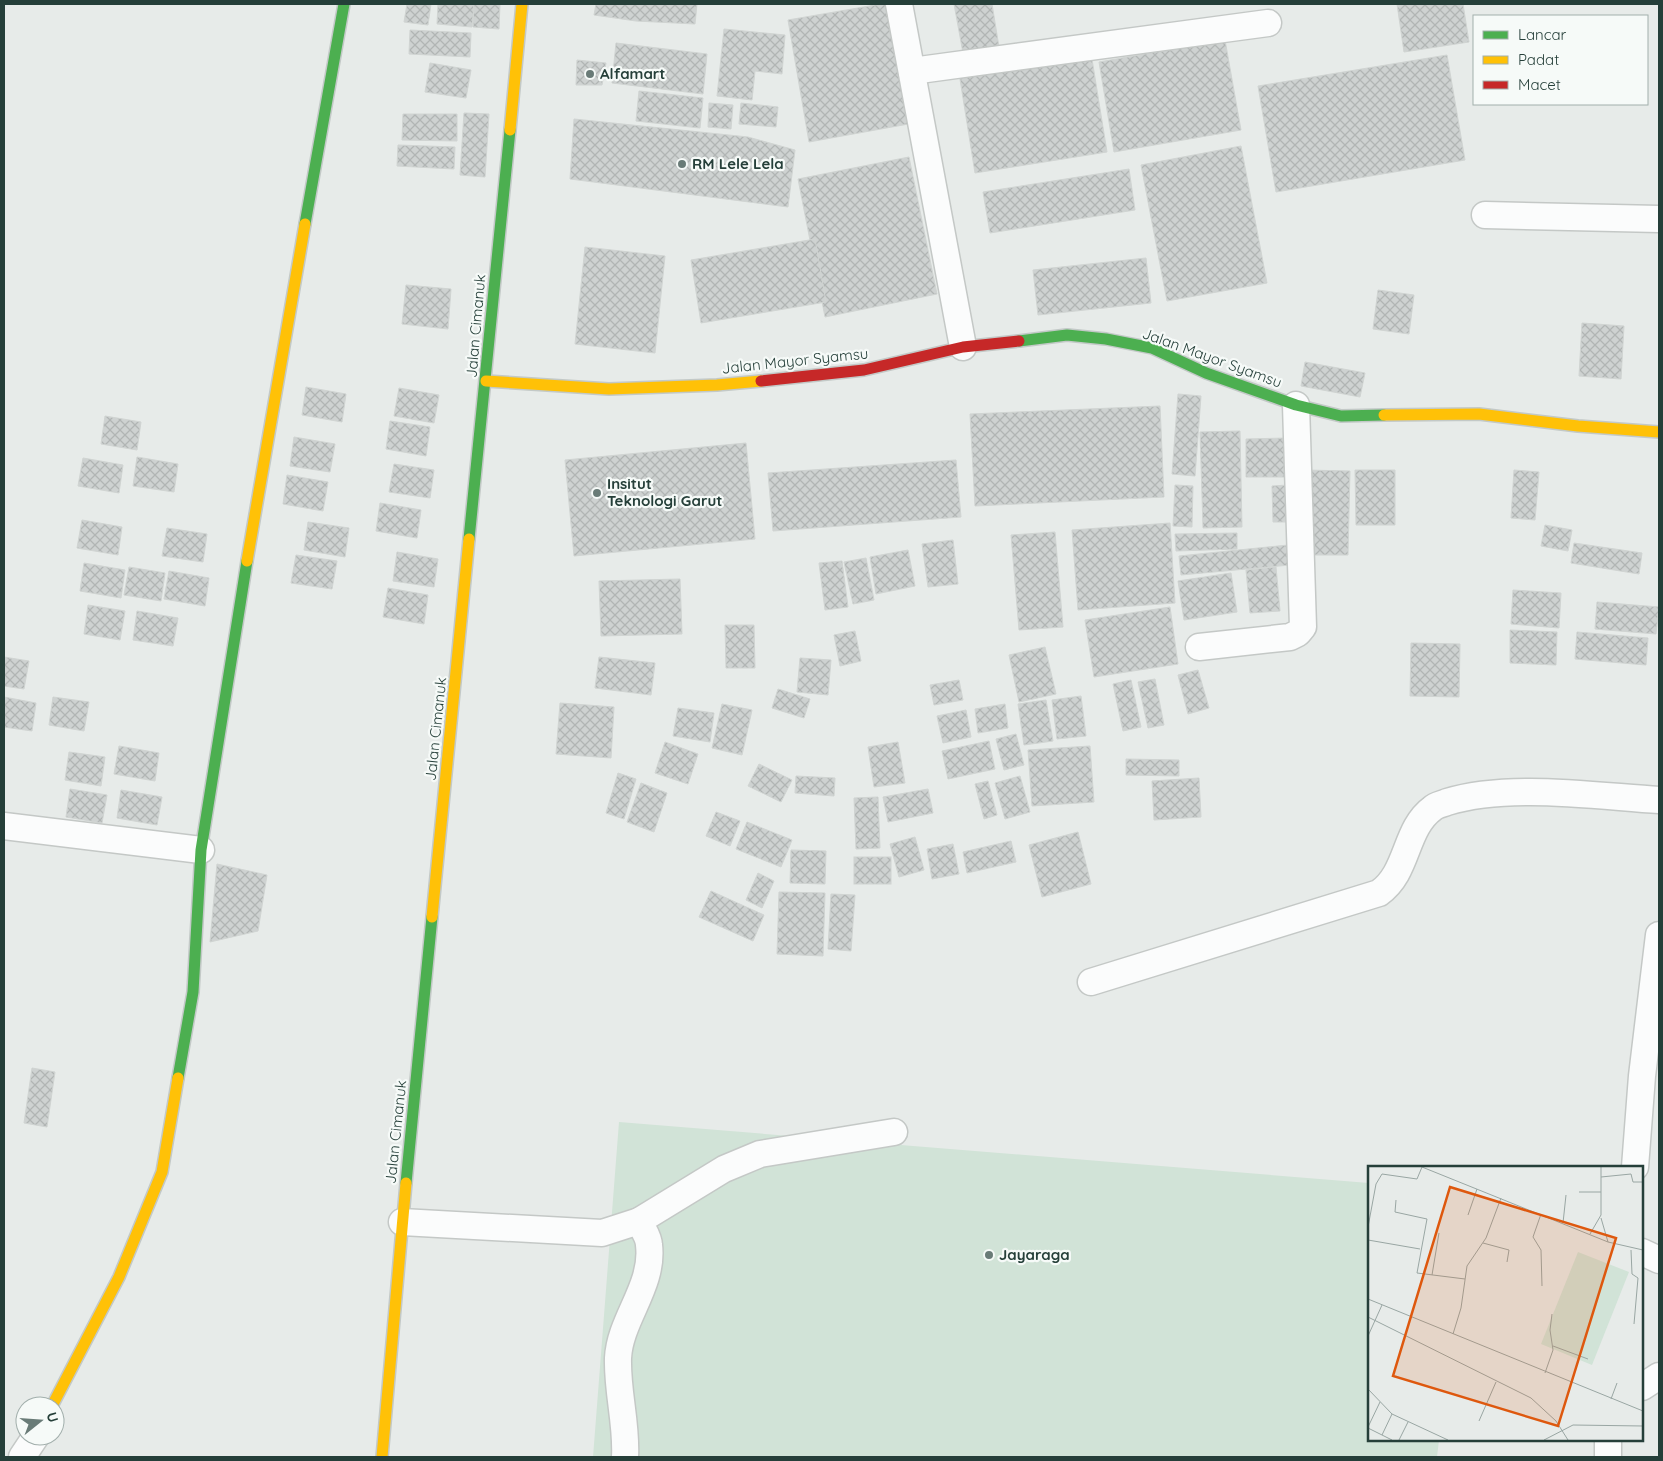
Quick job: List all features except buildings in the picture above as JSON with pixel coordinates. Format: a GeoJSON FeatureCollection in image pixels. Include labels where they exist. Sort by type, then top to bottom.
{"type":"FeatureCollection","features":[{"type":"Feature","properties":{"kind":"street"},"geometry":{"type":"LineString","coordinates":[[57,1396],[119,1277],[162,1172],[193,992],[201,850],[256,503],[344,4]]}},
{"type":"Feature","properties":{"kind":"street","name":"Jalan Cimanuk"},"geometry":{"type":"LineString","coordinates":[[382,1457],[402,1222],[522,4]]}},
{"type":"Feature","properties":{"kind":"street"},"geometry":{"type":"LineString","coordinates":[[899,4],[963,346]]}},
{"type":"Feature","properties":{"kind":"street"},"geometry":{"type":"LineString","coordinates":[[912,71],[1268,23]]}},
{"type":"Feature","properties":{"kind":"street"},"geometry":{"type":"LineString","coordinates":[[1485,215],[1659,219]]}},
{"type":"Feature","properties":{"kind":"street","name":"Jalan Mayor Syamsu"},"geometry":{"type":"LineString","coordinates":[[486,381],[609,389],[717,385],[864,370],[963,346],[1068,334],[1152,348],[1206,373],[1296,405],[1341,416],[1479,414],[1578,426],[1659,432]]}},
{"type":"Feature","properties":{"kind":"street"},"geometry":{"type":"LineString","coordinates":[[1199,647],[1290,637],[1298,633],[1302,627],[1296,405]]}},
{"type":"Feature","properties":{"kind":"street"},"geometry":{"type":"LineString","coordinates":[[1091,982],[1379,893],[1396,875],[1415,827],[1434,807],[1464,797],[1511,792],[1659,800]]}},
{"type":"Feature","properties":{"kind":"street"},"geometry":{"type":"LineString","coordinates":[[4,826],[201,850]]}},
{"type":"Feature","properties":{"kind":"street"},"geometry":{"type":"LineString","coordinates":[[1635,1166],[1642,1076],[1655,1002],[1659,936]]}},
{"type":"Feature","properties":{"kind":"street"},"geometry":{"type":"LineString","coordinates":[[402,1222],[602,1233],[639,1221],[724,1169],[760,1154],[894,1132]]}},
{"type":"Feature","properties":{"kind":"street"},"geometry":{"type":"LineString","coordinates":[[626,1457],[626,1435],[619,1390],[618,1358],[623,1332],[648,1270],[650,1244],[639,1221]]}},
{"type":"Feature","properties":{"kind":"street"},"geometry":{"type":"LineString","coordinates":[[1643,1252],[1659,1260]]}},
{"type":"Feature","properties":{"kind":"street"},"geometry":{"type":"LineString","coordinates":[[1643,1385],[1659,1376]]}},
{"type":"Feature","properties":{"kind":"street"},"geometry":{"type":"LineString","coordinates":[[1608,1441],[1608,1457]]}},
{"type":"Feature","properties":{"kind":"street"},"geometry":{"type":"LineString","coordinates":[[22,1457],[29,1446]]}},
{"type":"Feature","properties":{"kind":"green space","name":"Jayaraga"},"geometry":{"type":"Polygon","coordinates":[[[619,1122],[1368,1183],[1368,1441],[1439,1441],[1437,1457],[593,1457],[619,1122]]]}},
{"type":"Feature","properties":{"kind":"traffic: fast"},"geometry":{"type":"LineString","coordinates":[[305,224],[344,4]]}},
{"type":"Feature","properties":{"kind":"traffic: fast"},"geometry":{"type":"LineString","coordinates":[[469,539],[510,130]]}},
{"type":"Feature","properties":{"kind":"traffic: fast"},"geometry":{"type":"LineString","coordinates":[[1019,341],[1067,335],[1106,339],[1152,348],[1206,373],[1296,405],[1341,416],[1384,415]]}},
{"type":"Feature","properties":{"kind":"traffic: fast"},"geometry":{"type":"LineString","coordinates":[[178,1078],[193,992],[201,850],[247,561]]}},
{"type":"Feature","properties":{"kind":"traffic: fast"},"geometry":{"type":"LineString","coordinates":[[406,1183],[432,917]]}},
{"type":"Feature","properties":{"kind":"traffic: slow"},"geometry":{"type":"LineString","coordinates":[[510,130],[522,4]]}},
{"type":"Feature","properties":{"kind":"traffic: slow"},"geometry":{"type":"LineString","coordinates":[[247,561],[305,224]]}},
{"type":"Feature","properties":{"kind":"traffic: slow"},"geometry":{"type":"LineString","coordinates":[[486,381],[609,389],[717,385],[761,381]]}},
{"type":"Feature","properties":{"kind":"traffic: slow"},"geometry":{"type":"LineString","coordinates":[[1384,415],[1479,414],[1578,426],[1659,432]]}},
{"type":"Feature","properties":{"kind":"traffic: slow"},"geometry":{"type":"LineString","coordinates":[[432,917],[469,539]]}},
{"type":"Feature","properties":{"kind":"traffic: slow"},"geometry":{"type":"LineString","coordinates":[[57,1396],[119,1277],[162,1172],[178,1078]]}},
{"type":"Feature","properties":{"kind":"traffic: slow"},"geometry":{"type":"LineString","coordinates":[[382,1457],[406,1183]]}},
{"type":"Feature","properties":{"kind":"traffic: jam"},"geometry":{"type":"LineString","coordinates":[[761,381],[864,370],[963,347],[1019,341]]}},
{"type":"Feature","properties":{"kind":"place","name":"Alfamart"},"geometry":{"type":"Point","coordinates":[590,74]}},
{"type":"Feature","properties":{"kind":"place","name":"RM Lele Lela"},"geometry":{"type":"Point","coordinates":[682,164]}},
{"type":"Feature","properties":{"kind":"place","name":"Insitut Teknologi Garut"},"geometry":{"type":"Point","coordinates":[597,493]}},
{"type":"Feature","properties":{"kind":"place","name":"Jayaraga"},"geometry":{"type":"Point","coordinates":[989,1255]}}]}
